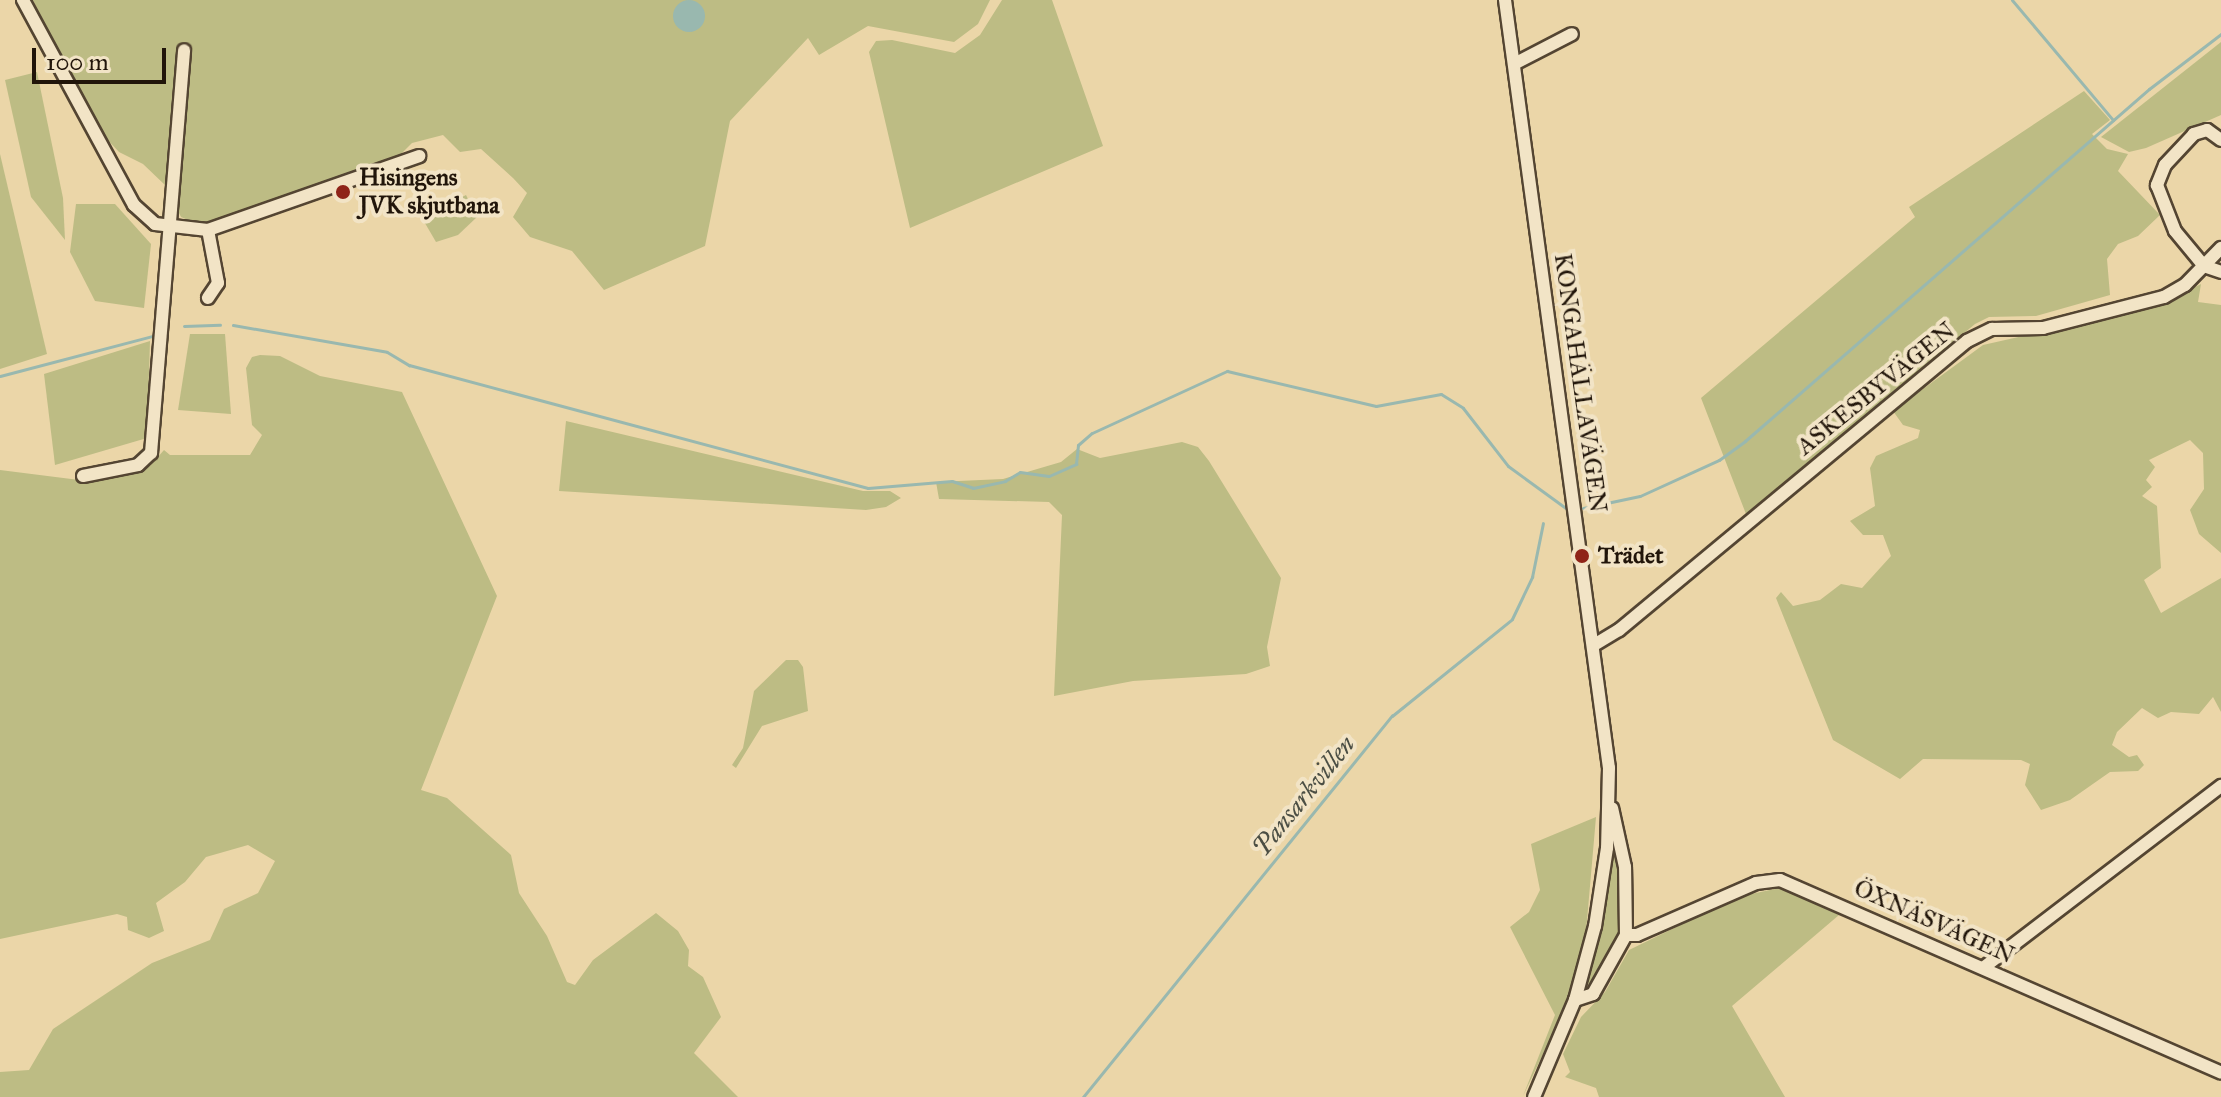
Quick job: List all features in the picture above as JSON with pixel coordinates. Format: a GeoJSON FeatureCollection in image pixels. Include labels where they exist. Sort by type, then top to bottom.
{"type":"FeatureCollection","features":[{"type":"Feature","properties":{"kind":"street"},"geometry":{"type":"LineString","coordinates":[[23,0],[134,205],[147,219],[169,227],[208,230],[419,156]]}},
{"type":"Feature","properties":{"kind":"street","name":"KONGAHÄLLAVÄGEN"},"geometry":{"type":"LineString","coordinates":[[1505,0],[1594,645],[1609,807],[1598,914],[1575,1000],[1534,1097]]}},
{"type":"Feature","properties":{"kind":"street"},"geometry":{"type":"LineString","coordinates":[[1514,64],[1572,34]]}},
{"type":"Feature","properties":{"kind":"street"},"geometry":{"type":"LineString","coordinates":[[83,476],[138,465],[151,453],[184,50]]}},
{"type":"Feature","properties":{"kind":"street"},"geometry":{"type":"LineString","coordinates":[[2221,140],[2207,130],[2194,134],[2165,165],[2157,185],[2168,222],[2204,266],[2221,272]]}},
{"type":"Feature","properties":{"kind":"street"},"geometry":{"type":"LineString","coordinates":[[208,230],[218,283],[208,298]]}},
{"type":"Feature","properties":{"kind":"street","name":"ASKESBYVÄGEN"},"geometry":{"type":"LineString","coordinates":[[1594,645],[1619,630],[1967,341],[1992,329],[2043,328],[2164,297],[2204,266],[2221,248]]}},
{"type":"Feature","properties":{"kind":"street"},"geometry":{"type":"LineString","coordinates":[[1983,968],[2221,786]]}},
{"type":"Feature","properties":{"kind":"street"},"geometry":{"type":"LineString","coordinates":[[1575,1000],[1593,994],[1626,935],[1625,867],[1615,809],[1609,807]]}},
{"type":"Feature","properties":{"kind":"street","name":"ÖXNÄSVÄGEN"},"geometry":{"type":"LineString","coordinates":[[1626,935],[1637,935],[1756,883],[1780,880],[2221,1073]]}},
{"type":"Feature","properties":{"kind":"shaded area"},"geometry":{"type":"Polygon","coordinates":[[[33,0],[990,0],[978,24],[954,42],[868,26],[819,55],[808,38],[730,121],[705,246],[604,290],[572,251],[530,237],[513,217],[527,193],[513,178],[481,149],[460,152],[443,135],[412,143],[390,165],[341,176],[204,227],[181,217],[165,185],[143,164],[119,152],[92,123],[33,0]]]}},
{"type":"Feature","properties":{"kind":"shaded area"},"geometry":{"type":"Polygon","coordinates":[[[1002,0],[1052,0],[1103,146],[910,228],[869,52],[876,41],[892,40],[955,53],[980,35],[1002,0]]]}},
{"type":"Feature","properties":{"kind":"shaded area"},"geometry":{"type":"Polygon","coordinates":[[[2221,42],[2221,115],[2146,148],[2129,152],[2101,137],[2221,42]]]}},
{"type":"Feature","properties":{"kind":"shaded area"},"geometry":{"type":"Polygon","coordinates":[[[37,72],[63,198],[65,240],[31,197],[5,80],[37,72]]]}},
{"type":"Feature","properties":{"kind":"shaded area"},"geometry":{"type":"Polygon","coordinates":[[[2084,91],[2110,120],[2092,134],[2107,149],[2128,154],[2118,171],[2160,215],[2138,236],[2118,244],[2107,259],[2110,295],[2036,316],[1989,317],[1975,324],[1746,514],[1701,398],[1915,217],[1909,207],[2084,91]]]}},
{"type":"Feature","properties":{"kind":"shaded area"},"geometry":{"type":"Polygon","coordinates":[[[0,154],[47,354],[0,369],[0,154]]]}},
{"type":"Feature","properties":{"kind":"shaded area"},"geometry":{"type":"Polygon","coordinates":[[[466,195],[477,217],[458,235],[436,242],[422,218],[466,195]]]}},
{"type":"Feature","properties":{"kind":"shaded area"},"geometry":{"type":"Polygon","coordinates":[[[76,204],[115,204],[151,244],[144,308],[95,301],[70,252],[76,204]]]}},
{"type":"Feature","properties":{"kind":"shaded area"},"geometry":{"type":"Polygon","coordinates":[[[2201,284],[2198,302],[2221,305],[2221,553],[2199,534],[2190,510],[2204,489],[2203,453],[2190,440],[2149,460],[2155,467],[2146,480],[2152,487],[2142,496],[2157,506],[2161,568],[2144,580],[2161,613],[2221,578],[2221,712],[2213,697],[2199,714],[2171,712],[2158,718],[2142,708],[2117,732],[2112,745],[2129,757],[2137,755],[2144,765],[2138,771],[2110,772],[2070,800],[2041,810],[2025,785],[2030,764],[2021,760],[1923,759],[1900,779],[1833,740],[1776,598],[1781,592],[1793,606],[1820,600],[1841,584],[1862,588],[1891,556],[1883,535],[1863,535],[1850,521],[1875,506],[1870,468],[1876,456],[1918,438],[1920,430],[1903,425],[1893,411],[1983,345],[2160,305],[2201,284]]]}},
{"type":"Feature","properties":{"kind":"shaded area"},"geometry":{"type":"Polygon","coordinates":[[[190,334],[225,334],[231,414],[178,410],[190,334]]]}},
{"type":"Feature","properties":{"kind":"shaded area"},"geometry":{"type":"Polygon","coordinates":[[[150,341],[147,438],[55,465],[44,374],[150,341]]]}},
{"type":"Feature","properties":{"kind":"shaded area"},"geometry":{"type":"Polygon","coordinates":[[[280,356],[320,376],[402,392],[497,596],[421,790],[447,798],[511,855],[519,893],[547,936],[567,982],[575,985],[593,960],[656,913],[678,931],[689,950],[688,966],[703,977],[721,1017],[694,1053],[738,1097],[0,1097],[0,1072],[29,1070],[53,1029],[152,963],[210,940],[224,909],[258,893],[275,861],[248,845],[206,857],[185,882],[156,903],[164,931],[149,938],[128,930],[127,917],[117,914],[0,939],[0,470],[95,482],[150,466],[164,450],[170,455],[250,455],[262,435],[252,425],[246,368],[252,357],[280,356]]]}},
{"type":"Feature","properties":{"kind":"shaded area"},"geometry":{"type":"Polygon","coordinates":[[[566,421],[863,491],[890,491],[901,498],[886,507],[866,510],[559,491],[566,421]]]}},
{"type":"Feature","properties":{"kind":"shaded area"},"geometry":{"type":"Polygon","coordinates":[[[1182,442],[1198,447],[1209,461],[1281,578],[1267,647],[1270,666],[1246,674],[1133,681],[1054,696],[1062,515],[1049,502],[939,499],[936,482],[1003,479],[1061,462],[1077,449],[1100,458],[1182,442]]]}},
{"type":"Feature","properties":{"kind":"shaded area"},"geometry":{"type":"Polygon","coordinates":[[[786,660],[798,660],[803,667],[808,711],[762,726],[736,768],[732,765],[743,748],[754,691],[786,660]]]}},
{"type":"Feature","properties":{"kind":"shaded area"},"geometry":{"type":"Polygon","coordinates":[[[1596,817],[1586,932],[1565,1008],[1523,1096],[1555,1015],[1510,927],[1529,912],[1540,890],[1531,844],[1596,817]]]}},
{"type":"Feature","properties":{"kind":"shaded area"},"geometry":{"type":"Polygon","coordinates":[[[1616,825],[1623,923],[1619,944],[1594,988],[1584,992],[1604,915],[1616,825]]]}},
{"type":"Feature","properties":{"kind":"shaded area"},"geometry":{"type":"Polygon","coordinates":[[[1783,887],[1839,915],[1732,1006],[1785,1097],[1599,1097],[1596,1088],[1565,1077],[1570,1072],[1563,1054],[1581,1017],[1605,992],[1629,950],[1738,897],[1783,887]]]}},
{"type":"Feature","properties":{"kind":"water"},"geometry":{"type":"Polygon","coordinates":[[[689,0],[701,4],[705,16],[701,28],[689,32],[677,28],[673,16],[677,4],[689,0]]]}},
{"type":"Feature","properties":{"kind":"waterway"},"geometry":{"type":"LineString","coordinates":[[2012,0],[2113,120]]}},
{"type":"Feature","properties":{"kind":"waterway"},"geometry":{"type":"LineString","coordinates":[[1583,508],[1640,496],[1719,460],[1745,441],[2149,89],[2221,34]]}},
{"type":"Feature","properties":{"kind":"waterway"},"geometry":{"type":"LineString","coordinates":[[184,326],[220,325]]}},
{"type":"Feature","properties":{"kind":"waterway"},"geometry":{"type":"LineString","coordinates":[[233,325],[387,352],[409,365],[868,488],[952,481],[973,488],[1005,481],[1020,472],[1049,476],[1076,464],[1078,445],[1092,433],[1227,371],[1376,406],[1441,394],[1463,408],[1508,466],[1567,509]]}},
{"type":"Feature","properties":{"kind":"waterway"},"geometry":{"type":"LineString","coordinates":[[0,376],[152,336]]}},
{"type":"Feature","properties":{"kind":"waterway","name":"Pansarkvillen"},"geometry":{"type":"LineString","coordinates":[[1083,1097],[1392,716],[1512,619],[1532,577],[1543,523]]}},
{"type":"Feature","properties":{"kind":"place","name":"Hisingens JVK skjutbana"},"geometry":{"type":"Point","coordinates":[343,192]}},
{"type":"Feature","properties":{"kind":"place","name":"Trädet"},"geometry":{"type":"Point","coordinates":[1582,556]}}]}
